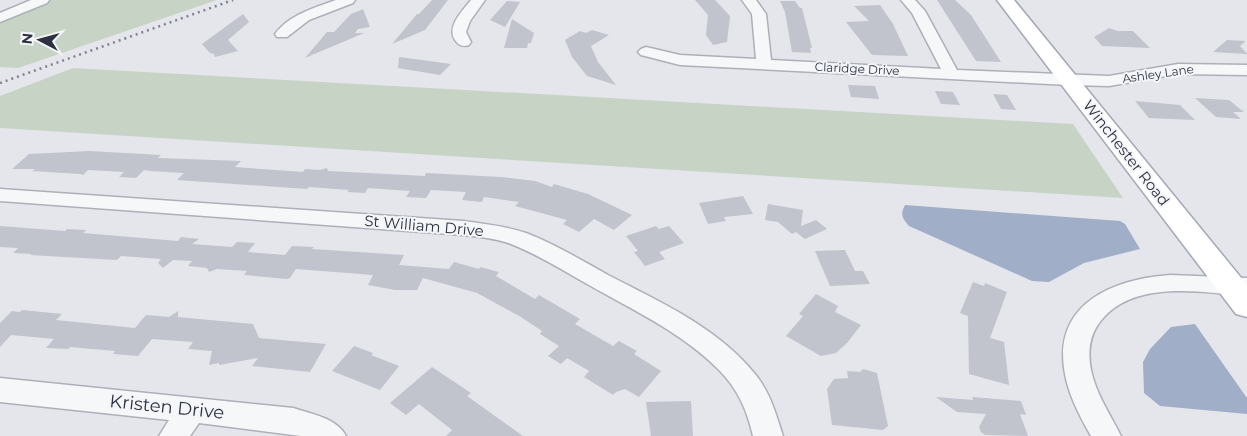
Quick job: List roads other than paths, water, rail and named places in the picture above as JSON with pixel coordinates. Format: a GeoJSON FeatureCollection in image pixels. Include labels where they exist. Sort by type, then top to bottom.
{"type":"FeatureCollection","features":[{"type":"Feature","properties":{"kind":"main road","name":"Winchester Road"},"geometry":{"type":"LineString","coordinates":[[1005,0],[1242,293]]}},
{"type":"Feature","properties":{"kind":"street"},"geometry":{"type":"LineString","coordinates":[[0,18],[42,0]]}},
{"type":"Feature","properties":{"kind":"street"},"geometry":{"type":"LineString","coordinates":[[282,34],[299,20],[348,0]]}},
{"type":"Feature","properties":{"kind":"street"},"geometry":{"type":"LineString","coordinates":[[464,42],[460,39],[459,32],[462,22],[478,0]]}},
{"type":"Feature","properties":{"kind":"street"},"geometry":{"type":"LineString","coordinates":[[749,0],[759,14],[764,64]]}},
{"type":"Feature","properties":{"kind":"street"},"geometry":{"type":"LineString","coordinates":[[908,0],[918,11],[952,74]]}},
{"type":"Feature","properties":{"kind":"street","name":"Claridge Drive"},"geometry":{"type":"LineString","coordinates":[[646,52],[655,56],[680,60],[1068,80]]}},
{"type":"Feature","properties":{"kind":"street","name":"Ashley Lane"},"geometry":{"type":"LineString","coordinates":[[1068,80],[1109,81],[1178,69],[1247,70]]}},
{"type":"Feature","properties":{"kind":"street","name":"St William Drive"},"geometry":{"type":"LineString","coordinates":[[0,195],[463,228],[493,232],[517,238],[699,336],[722,355],[747,386],[760,409],[768,436]]}},
{"type":"Feature","properties":{"kind":"street"},"geometry":{"type":"LineString","coordinates":[[1106,436],[1091,410],[1082,388],[1075,356],[1079,331],[1089,313],[1108,299],[1130,289],[1144,286],[1183,284],[1242,293]]}},
{"type":"Feature","properties":{"kind":"street","name":"Kristen Drive"},"geometry":{"type":"LineString","coordinates":[[0,390],[293,421],[313,427],[331,436]]}},
{"type":"Feature","properties":{"kind":"street"},"geometry":{"type":"LineString","coordinates":[[174,436],[192,410]]}},
{"type":"Feature","properties":{"kind":"water"},"geometry":{"type":"Polygon","coordinates":[[[905,205],[1120,221],[1125,224],[1140,249],[1084,263],[1049,282],[1032,281],[909,226],[902,216],[905,205]]]}},
{"type":"Feature","properties":{"kind":"water"},"geometry":{"type":"Polygon","coordinates":[[[1195,324],[1247,398],[1247,414],[1160,406],[1144,393],[1143,362],[1150,349],[1171,327],[1195,324]]]}},
{"type":"Feature","properties":{"kind":"railway"},"geometry":{"type":"LineString","coordinates":[[0,83],[233,0]]}}]}
